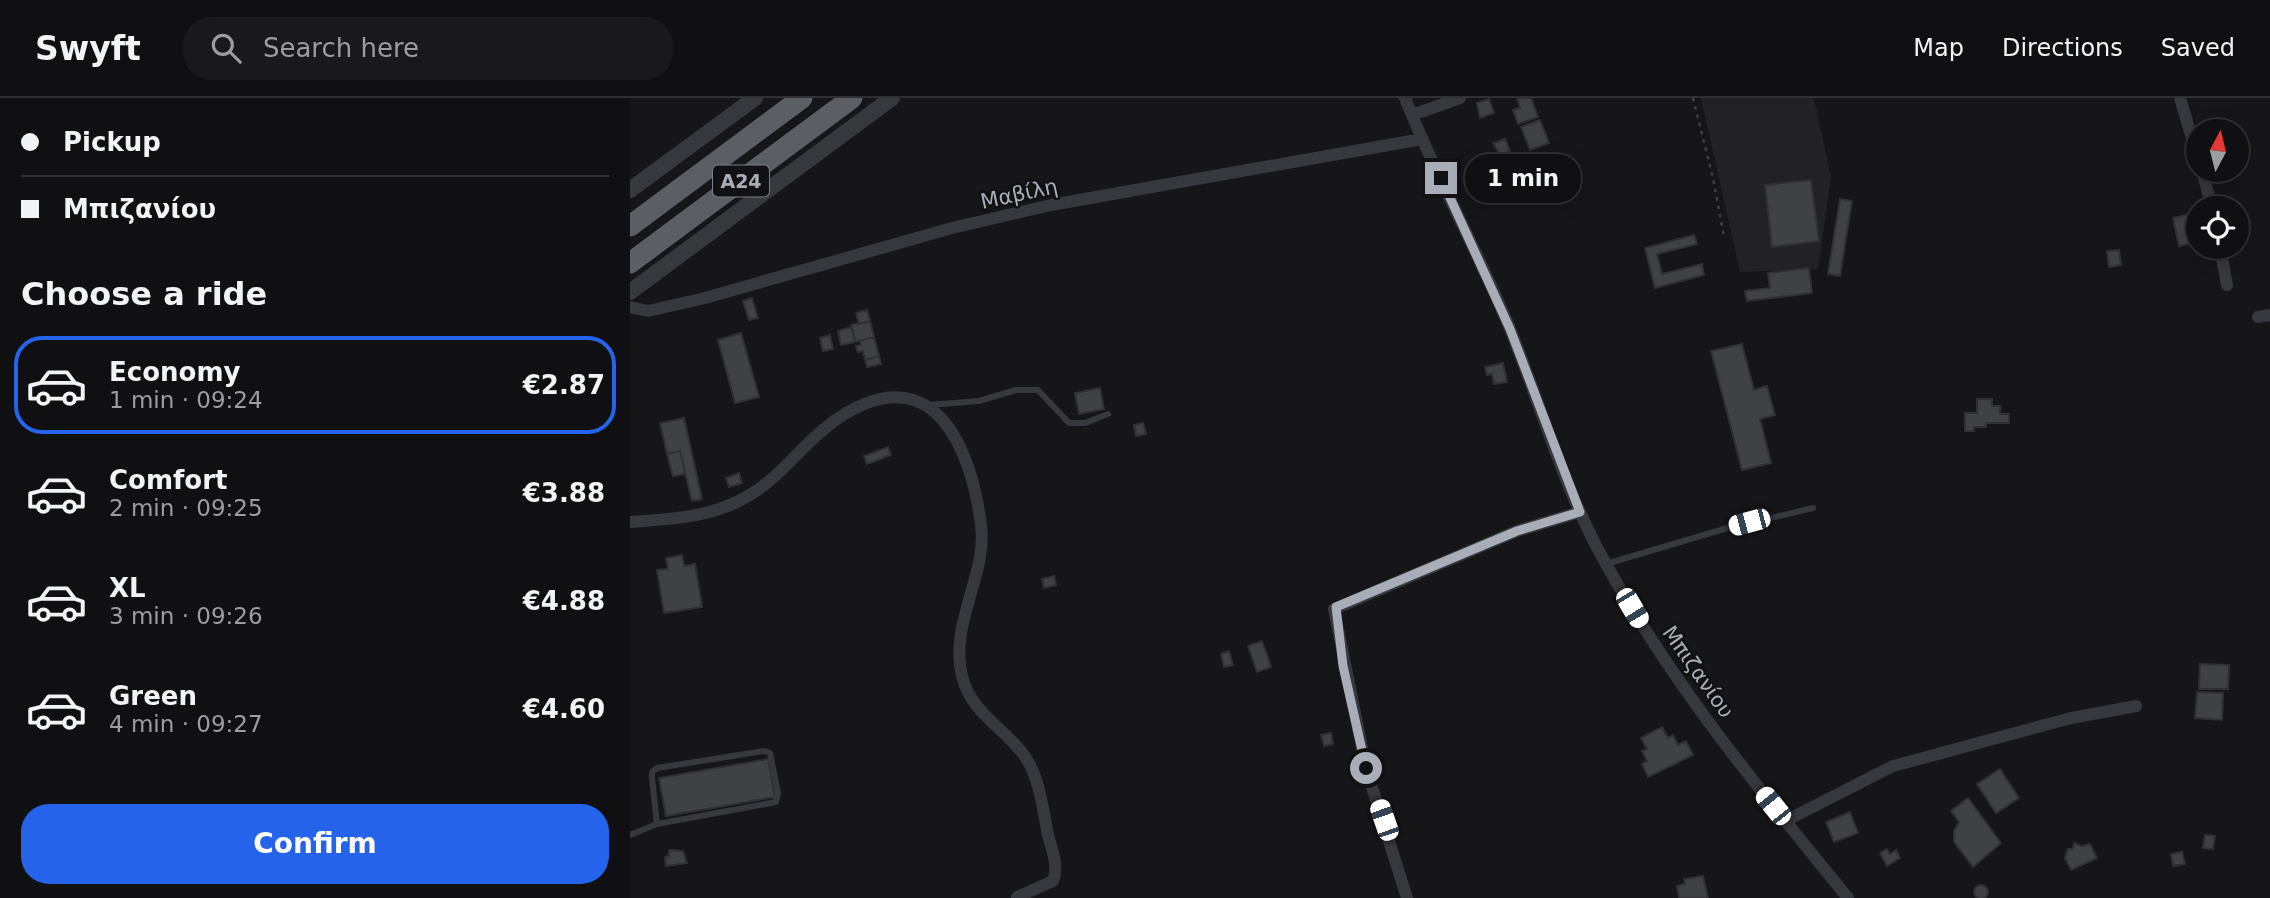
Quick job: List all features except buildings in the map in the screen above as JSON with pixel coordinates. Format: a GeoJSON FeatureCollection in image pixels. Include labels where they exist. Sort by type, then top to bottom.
{"type":"FeatureCollection","features":[{"type":"Feature","properties":{"kind":"highway","name":"Α24"},"geometry":{"type":"LineString","coordinates":[[630,226],[802,98]]}},
{"type":"Feature","properties":{"kind":"highway","name":"Α24"},"geometry":{"type":"LineString","coordinates":[[630,263],[852,98]]}},
{"type":"Feature","properties":{"kind":"street"},"geometry":{"type":"LineString","coordinates":[[630,190],[755,98]]}},
{"type":"Feature","properties":{"kind":"street"},"geometry":{"type":"LineString","coordinates":[[630,292],[892,98]]}},
{"type":"Feature","properties":{"kind":"street","name":"Μπιζανίου"},"geometry":{"type":"LineString","coordinates":[[1405,98],[1510,329],[1580,512],[1606,564],[1672,672],[1785,821],[1848,898]]}},
{"type":"Feature","properties":{"kind":"street"},"geometry":{"type":"LineString","coordinates":[[1412,115],[1460,98]]}},
{"type":"Feature","properties":{"kind":"street"},"geometry":{"type":"LineString","coordinates":[[2180,98],[2186,119]]}},
{"type":"Feature","properties":{"kind":"street","name":"Μαβίλη"},"geometry":{"type":"LineString","coordinates":[[630,307],[648,311],[705,298],[952,228],[1051,205],[1422,139]]}},
{"type":"Feature","properties":{"kind":"street"},"geometry":{"type":"LineString","coordinates":[[2222,259],[2227,285]]}},
{"type":"Feature","properties":{"kind":"street"},"geometry":{"type":"LineString","coordinates":[[630,522],[694,517],[740,500],[776,474],[840,417],[865,404],[893,396],[928,405],[949,424],[964,458],[981,524],[981,554],[962,623],[962,676],[971,700],[1018,748],[1033,772],[1057,865],[1053,881],[1017,897]]}},
{"type":"Feature","properties":{"kind":"street"},"geometry":{"type":"LineString","coordinates":[[1407,898],[1366,768],[1335,609],[1517,531],[1580,512]]}},
{"type":"Feature","properties":{"kind":"street"},"geometry":{"type":"LineString","coordinates":[[1785,821],[1893,766],[2071,718],[2136,706]]}},
{"type":"Feature","properties":{"kind":"lane"},"geometry":{"type":"LineString","coordinates":[[928,405],[979,401],[1016,390],[1038,390],[1069,423],[1085,423],[1108,414]]}},
{"type":"Feature","properties":{"kind":"lane"},"geometry":{"type":"LineString","coordinates":[[1606,564],[1724,529],[1813,508]]}},
{"type":"Feature","properties":{"kind":"lane"},"geometry":{"type":"LineString","coordinates":[[630,835],[657,824],[776,802],[778,793],[770,753],[764,751],[657,768],[652,772],[652,778],[657,824]]}},
{"type":"Feature","properties":{"kind":"path"},"geometry":{"type":"LineString","coordinates":[[1693,98],[1713,178],[1724,237]]}},
{"type":"Feature","properties":{"kind":"shaded area"},"geometry":{"type":"Polygon","coordinates":[[[1701,98],[1814,98],[1831,177],[1818,269],[1740,272],[1701,98]]]}},
{"type":"Feature","properties":{"kind":"route"},"geometry":{"type":"LineString","coordinates":[[1366,768],[1343,666],[1336,607],[1517,531],[1580,512],[1549,439],[1510,329],[1441,178]]}}]}
